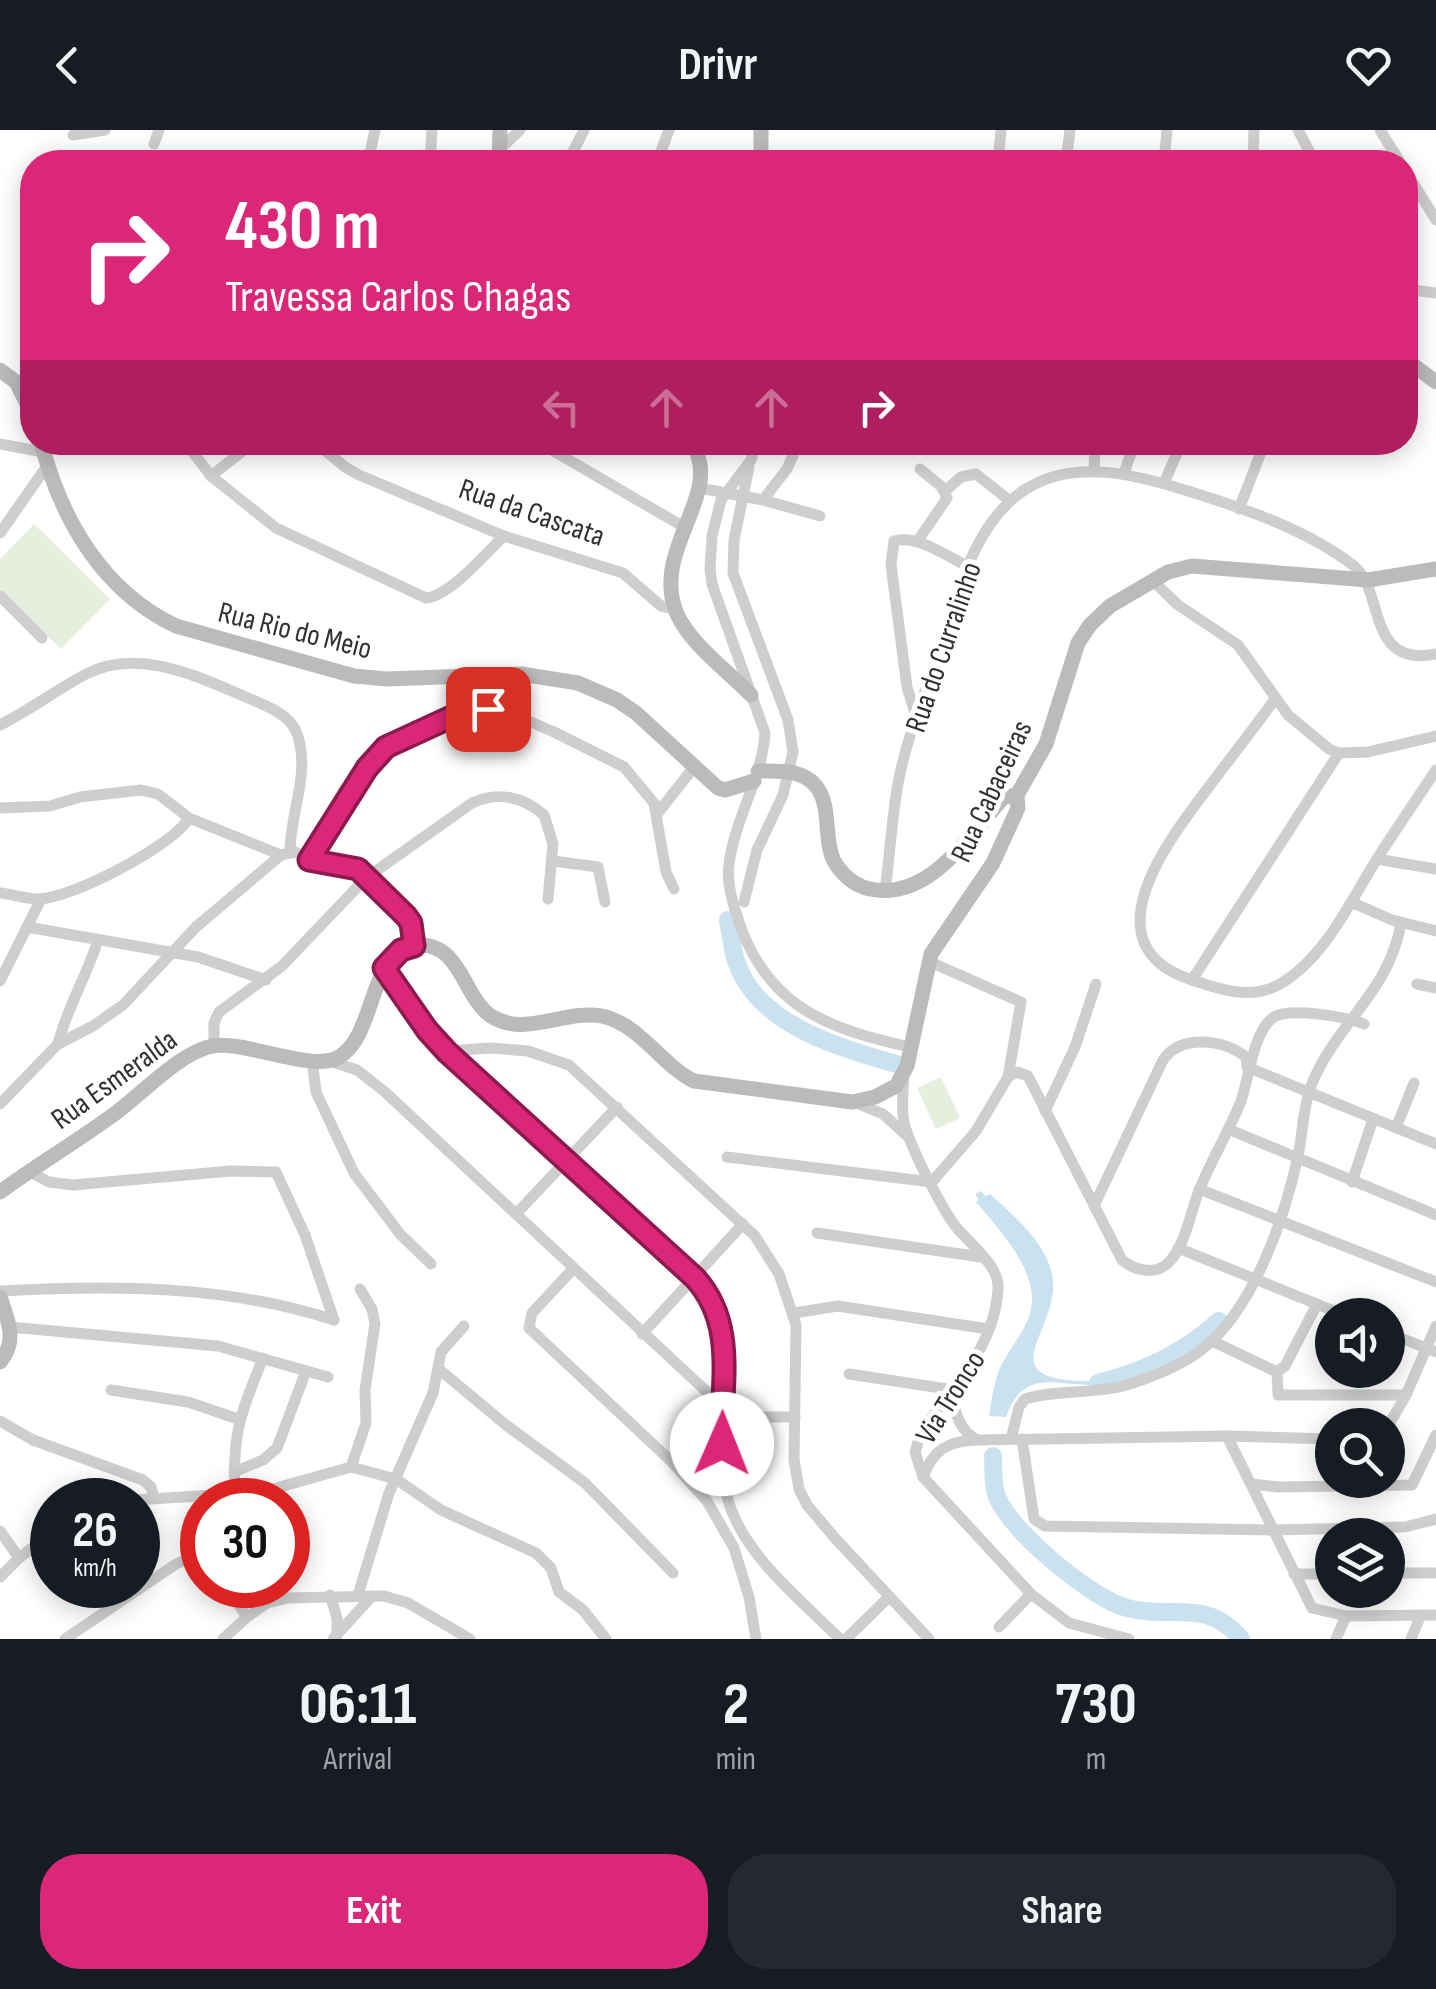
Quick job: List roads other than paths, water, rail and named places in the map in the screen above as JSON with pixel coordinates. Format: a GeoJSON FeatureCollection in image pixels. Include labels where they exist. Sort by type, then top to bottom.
{"type":"FeatureCollection","features":[{"type":"Feature","properties":{"kind":"main road"},"geometry":{"type":"LineString","coordinates":[[0,370],[20,390]]}},
{"type":"Feature","properties":{"kind":"main road","name":"Rua Rio do Meio"},"geometry":{"type":"LineString","coordinates":[[45,455],[74,529],[86,548],[112,580],[161,619],[198,634],[354,676],[387,679],[538,675],[596,690],[655,728],[694,767],[725,790],[756,776]]}},
{"type":"Feature","properties":{"kind":"main road"},"geometry":{"type":"LineString","coordinates":[[697,455],[702,467],[700,488],[674,556],[675,608],[692,636],[752,695]]}},
{"type":"Feature","properties":{"kind":"main road","name":"Rua Cabaceiras"},"geometry":{"type":"LineString","coordinates":[[904,1076],[928,961],[993,862],[1018,808],[1017,795],[1040,758],[1084,634],[1110,606],[1152,580],[1180,568],[1204,565],[1368,580],[1436,570]]}},
{"type":"Feature","properties":{"kind":"main road"},"geometry":{"type":"LineString","coordinates":[[756,776],[788,771],[809,780],[821,795],[831,852],[840,870],[859,886],[885,891],[907,887],[930,876],[1004,798],[1017,795]]}},
{"type":"Feature","properties":{"kind":"main road"},"geometry":{"type":"LineString","coordinates":[[330,1062],[342,1056],[359,1035],[384,968],[401,950],[414,946],[430,947],[451,959],[484,1010],[504,1022],[600,1016],[634,1031],[674,1070],[694,1081],[852,1102],[885,1093],[904,1076]]}},
{"type":"Feature","properties":{"kind":"main road","name":"Rua Esmeralda"},"geometry":{"type":"LineString","coordinates":[[0,1192],[116,1114],[188,1056],[214,1046],[330,1062]]}},
{"type":"Feature","properties":{"kind":"main road"},"geometry":{"type":"LineString","coordinates":[[0,1294],[10,1327],[9,1348],[0,1362]]}},
{"type":"Feature","properties":{"kind":"street"},"geometry":{"type":"LineString","coordinates":[[73,136],[105,130]]}},
{"type":"Feature","properties":{"kind":"street"},"geometry":{"type":"LineString","coordinates":[[154,144],[159,130]]}},
{"type":"Feature","properties":{"kind":"street"},"geometry":{"type":"LineString","coordinates":[[504,150],[520,130]]}},
{"type":"Feature","properties":{"kind":"street"},"geometry":{"type":"LineString","coordinates":[[1418,191],[1436,220]]}},
{"type":"Feature","properties":{"kind":"street"},"geometry":{"type":"LineString","coordinates":[[0,533],[43,455]]}},
{"type":"Feature","properties":{"kind":"street"},"geometry":{"type":"LineString","coordinates":[[195,455],[212,476],[276,528],[426,598],[440,595],[504,536]]}},
{"type":"Feature","properties":{"kind":"street"},"geometry":{"type":"LineString","coordinates":[[212,476],[238,455]]}},
{"type":"Feature","properties":{"kind":"street","name":"Rua da Cascata"},"geometry":{"type":"LineString","coordinates":[[330,455],[359,474],[504,536],[624,573],[660,606],[675,608]]}},
{"type":"Feature","properties":{"kind":"street"},"geometry":{"type":"LineString","coordinates":[[560,455],[684,527]]}},
{"type":"Feature","properties":{"kind":"street"},"geometry":{"type":"LineString","coordinates":[[744,902],[754,861],[784,795],[792,752],[788,720],[733,572],[742,496],[752,455]]}},
{"type":"Feature","properties":{"kind":"street"},"geometry":{"type":"LineString","coordinates":[[763,500],[793,455]]}},
{"type":"Feature","properties":{"kind":"street"},"geometry":{"type":"LineString","coordinates":[[1094,472],[1095,455]]}},
{"type":"Feature","properties":{"kind":"street"},"geometry":{"type":"LineString","coordinates":[[1124,473],[1130,455]]}},
{"type":"Feature","properties":{"kind":"street"},"geometry":{"type":"LineString","coordinates":[[1164,483],[1176,455]]}},
{"type":"Feature","properties":{"kind":"street"},"geometry":{"type":"LineString","coordinates":[[1238,509],[1260,455]]}},
{"type":"Feature","properties":{"kind":"street"},"geometry":{"type":"LineString","coordinates":[[751,460],[724,493],[712,536],[712,584],[765,733],[728,868],[733,901],[756,962],[770,982],[804,1011],[853,1032],[910,1047]]}},
{"type":"Feature","properties":{"kind":"street"},"geometry":{"type":"LineString","coordinates":[[917,542],[946,502],[945,490],[920,469]]}},
{"type":"Feature","properties":{"kind":"street","name":"Rua do Curralinho"},"geometry":{"type":"LineString","coordinates":[[885,891],[899,778],[916,716],[969,567],[1010,501],[1040,482],[1094,472],[1124,473],[1238,509],[1345,560],[1368,580]]}},
{"type":"Feature","properties":{"kind":"street"},"geometry":{"type":"LineString","coordinates":[[945,490],[961,477],[976,474],[1010,501]]}},
{"type":"Feature","properties":{"kind":"street"},"geometry":{"type":"LineString","coordinates":[[700,488],[820,516]]}},
{"type":"Feature","properties":{"kind":"street"},"geometry":{"type":"LineString","coordinates":[[916,716],[907,687],[891,556],[894,541],[917,542],[969,567]]}},
{"type":"Feature","properties":{"kind":"street"},"geometry":{"type":"LineString","coordinates":[[1152,580],[1178,606],[1238,645],[1275,700],[1329,750],[1339,753],[1394,748],[1436,736]]}},
{"type":"Feature","properties":{"kind":"street"},"geometry":{"type":"LineString","coordinates":[[1368,580],[1373,610],[1388,639],[1398,649],[1412,654],[1436,654]]}},
{"type":"Feature","properties":{"kind":"street"},"geometry":{"type":"LineString","coordinates":[[0,596],[42,638]]}},
{"type":"Feature","properties":{"kind":"street"},"geometry":{"type":"LineString","coordinates":[[0,725],[88,672],[124,663],[175,668],[283,715],[298,741],[302,776],[285,853],[206,917],[123,1005],[58,1044],[0,1104]]}},
{"type":"Feature","properties":{"kind":"street"},"geometry":{"type":"LineString","coordinates":[[475,676],[477,709]]}},
{"type":"Feature","properties":{"kind":"street"},"geometry":{"type":"LineString","coordinates":[[1275,700],[1177,829],[1147,882],[1141,917],[1146,946],[1164,969],[1192,980],[1250,993],[1280,984],[1306,962],[1351,902],[1436,770]]}},
{"type":"Feature","properties":{"kind":"street"},"geometry":{"type":"LineString","coordinates":[[309,860],[367,768],[386,747],[450,716],[477,709],[515,716],[614,760],[631,774],[654,803],[666,872],[674,889]]}},
{"type":"Feature","properties":{"kind":"street"},"geometry":{"type":"LineString","coordinates":[[1192,980],[1339,753]]}},
{"type":"Feature","properties":{"kind":"street"},"geometry":{"type":"LineString","coordinates":[[656,814],[694,767]]}},
{"type":"Feature","properties":{"kind":"street"},"geometry":{"type":"LineString","coordinates":[[0,808],[50,806],[80,797],[141,790],[158,794],[189,818],[285,853],[351,867],[406,916],[411,923],[414,946]]}},
{"type":"Feature","properties":{"kind":"street"},"geometry":{"type":"LineString","coordinates":[[214,1046],[214,1022],[219,1012],[266,980],[366,878],[472,802],[498,796],[523,802],[544,815],[552,834],[548,898]]}},
{"type":"Feature","properties":{"kind":"street"},"geometry":{"type":"LineString","coordinates":[[0,892],[40,899],[68,892],[158,848],[189,818]]}},
{"type":"Feature","properties":{"kind":"street"},"geometry":{"type":"LineString","coordinates":[[1378,859],[1436,869]]}},
{"type":"Feature","properties":{"kind":"street"},"geometry":{"type":"LineString","coordinates":[[553,860],[598,867],[605,902]]}},
{"type":"Feature","properties":{"kind":"street"},"geometry":{"type":"LineString","coordinates":[[0,981],[40,899]]}},
{"type":"Feature","properties":{"kind":"street"},"geometry":{"type":"LineString","coordinates":[[1351,902],[1436,932]]}},
{"type":"Feature","properties":{"kind":"street"},"geometry":{"type":"LineString","coordinates":[[1400,922],[1397,945],[1383,979],[1322,1060],[1309,1092],[1297,1158],[1279,1222],[1254,1280],[1230,1322],[1183,1362],[1128,1384],[1090,1393],[1024,1399],[1019,1407],[1016,1439],[1034,1519],[1039,1524],[1272,1530],[1405,1527],[1436,1519]]}},
{"type":"Feature","properties":{"kind":"street"},"geometry":{"type":"LineString","coordinates":[[27,927],[173,952],[266,980]]}},
{"type":"Feature","properties":{"kind":"street"},"geometry":{"type":"LineString","coordinates":[[58,1044],[67,1011],[80,989],[98,940]]}},
{"type":"Feature","properties":{"kind":"street"},"geometry":{"type":"LineString","coordinates":[[0,942],[17,948]]}},
{"type":"Feature","properties":{"kind":"street"},"geometry":{"type":"LineString","coordinates":[[727,1157],[932,1182],[976,1130],[1008,1077],[1021,1002],[928,961]]}},
{"type":"Feature","properties":{"kind":"street"},"geometry":{"type":"LineString","coordinates":[[384,968],[447,1052],[695,1278],[710,1297],[721,1324],[725,1366],[722,1470],[727,1498],[742,1534],[843,1639],[889,1597]]}},
{"type":"Feature","properties":{"kind":"street"},"geometry":{"type":"LineString","coordinates":[[1046,1111],[1075,1047],[1096,984]]}},
{"type":"Feature","properties":{"kind":"street"},"geometry":{"type":"LineString","coordinates":[[1417,984],[1436,988]]}},
{"type":"Feature","properties":{"kind":"street"},"geometry":{"type":"LineString","coordinates":[[1247,1067],[1269,1022],[1280,1014],[1351,1019],[1364,1024]]}},
{"type":"Feature","properties":{"kind":"street"},"geometry":{"type":"LineString","coordinates":[[1008,1077],[1017,1072],[1028,1076],[1094,1206],[1122,1260],[1133,1268],[1153,1270],[1163,1267],[1178,1248],[1246,1084],[1246,1057],[1213,1043],[1183,1044],[1168,1053],[1094,1206]]}},
{"type":"Feature","properties":{"kind":"street"},"geometry":{"type":"LineString","coordinates":[[447,1052],[509,1049],[556,1059],[578,1071],[744,1224],[773,1262],[794,1314],[794,1460],[799,1490],[818,1519],[929,1639]]}},
{"type":"Feature","properties":{"kind":"street"},"geometry":{"type":"LineString","coordinates":[[312,1060],[316,1092],[354,1172],[400,1234],[431,1264]]}},
{"type":"Feature","properties":{"kind":"street"},"geometry":{"type":"LineString","coordinates":[[330,1062],[369,1077],[721,1411]]}},
{"type":"Feature","properties":{"kind":"street"},"geometry":{"type":"LineString","coordinates":[[1247,1067],[1436,1144]]}},
{"type":"Feature","properties":{"kind":"street","name":"Via Tronco"},"geometry":{"type":"LineString","coordinates":[[904,1076],[903,1112],[908,1137],[952,1223],[995,1273],[998,1288],[978,1353],[916,1440],[916,1462],[923,1477],[1031,1594],[1070,1623],[1129,1639]]}},
{"type":"Feature","properties":{"kind":"street"},"geometry":{"type":"LineString","coordinates":[[1396,1128],[1414,1083]]}},
{"type":"Feature","properties":{"kind":"street"},"geometry":{"type":"LineString","coordinates":[[852,1102],[884,1114],[908,1137]]}},
{"type":"Feature","properties":{"kind":"street"},"geometry":{"type":"LineString","coordinates":[[516,1214],[617,1107]]}},
{"type":"Feature","properties":{"kind":"street"},"geometry":{"type":"LineString","coordinates":[[1352,1182],[1373,1119]]}},
{"type":"Feature","properties":{"kind":"street"},"geometry":{"type":"LineString","coordinates":[[1228,1129],[1436,1216]]}},
{"type":"Feature","properties":{"kind":"street"},"geometry":{"type":"LineString","coordinates":[[0,1294],[140,1288],[190,1291],[288,1306],[334,1320],[305,1236],[276,1172],[72,1185],[50,1182],[30,1172]]}},
{"type":"Feature","properties":{"kind":"street"},"geometry":{"type":"LineString","coordinates":[[1200,1190],[1436,1282]]}},
{"type":"Feature","properties":{"kind":"street"},"geometry":{"type":"LineString","coordinates":[[642,1334],[744,1224]]}},
{"type":"Feature","properties":{"kind":"street"},"geometry":{"type":"LineString","coordinates":[[817,1234],[982,1258]]}},
{"type":"Feature","properties":{"kind":"street"},"geometry":{"type":"LineString","coordinates":[[1178,1248],[1315,1303]]}},
{"type":"Feature","properties":{"kind":"street"},"geometry":{"type":"LineString","coordinates":[[573,1269],[532,1314],[528,1324],[538,1340],[672,1462],[707,1501],[734,1548],[749,1597],[756,1639]]}},
{"type":"Feature","properties":{"kind":"street"},"geometry":{"type":"LineString","coordinates":[[351,1467],[366,1423],[365,1390],[375,1324],[372,1309],[360,1290]]}},
{"type":"Feature","properties":{"kind":"street"},"geometry":{"type":"LineString","coordinates":[[794,1314],[838,1306],[988,1330]]}},
{"type":"Feature","properties":{"kind":"street"},"geometry":{"type":"LineString","coordinates":[[1277,1372],[1285,1366],[1315,1308]]}},
{"type":"Feature","properties":{"kind":"street"},"geometry":{"type":"LineString","coordinates":[[335,1637],[365,1595],[396,1479],[440,1370],[441,1352],[464,1326]]}},
{"type":"Feature","properties":{"kind":"street"},"geometry":{"type":"LineString","coordinates":[[1398,1408],[1431,1351],[1436,1326]]}},
{"type":"Feature","properties":{"kind":"street"},"geometry":{"type":"LineString","coordinates":[[10,1327],[173,1340],[263,1358],[328,1377]]}},
{"type":"Feature","properties":{"kind":"street"},"geometry":{"type":"LineString","coordinates":[[1405,1340],[1431,1351]]}},
{"type":"Feature","properties":{"kind":"street"},"geometry":{"type":"LineString","coordinates":[[1212,1341],[1277,1372]]}},
{"type":"Feature","properties":{"kind":"street"},"geometry":{"type":"LineString","coordinates":[[235,1478],[238,1419],[263,1358]]}},
{"type":"Feature","properties":{"kind":"street"},"geometry":{"type":"LineString","coordinates":[[234,1472],[263,1460],[277,1448],[306,1370]]}},
{"type":"Feature","properties":{"kind":"street"},"geometry":{"type":"LineString","coordinates":[[440,1370],[585,1483],[672,1573]]}},
{"type":"Feature","properties":{"kind":"street"},"geometry":{"type":"LineString","coordinates":[[1277,1372],[1278,1395],[1406,1395]]}},
{"type":"Feature","properties":{"kind":"street"},"geometry":{"type":"LineString","coordinates":[[849,1374],[954,1390],[958,1421],[977,1440]]}},
{"type":"Feature","properties":{"kind":"street"},"geometry":{"type":"LineString","coordinates":[[111,1390],[188,1402],[238,1419]]}},
{"type":"Feature","properties":{"kind":"street"},"geometry":{"type":"LineString","coordinates":[[672,1462],[721,1411],[795,1417]]}},
{"type":"Feature","properties":{"kind":"street"},"geometry":{"type":"LineString","coordinates":[[0,1421],[32,1440],[136,1478]]}},
{"type":"Feature","properties":{"kind":"street"},"geometry":{"type":"LineString","coordinates":[[1252,1484],[1412,1485],[1436,1435]]}},
{"type":"Feature","properties":{"kind":"street"},"geometry":{"type":"LineString","coordinates":[[1227,1436],[1312,1608],[1346,1616],[1436,1615]]}},
{"type":"Feature","properties":{"kind":"street"},"geometry":{"type":"LineString","coordinates":[[923,1477],[940,1448],[956,1442],[1227,1436],[1315,1439]]}},
{"type":"Feature","properties":{"kind":"street"},"geometry":{"type":"LineString","coordinates":[[310,1480],[351,1467],[396,1479],[441,1510],[536,1553],[550,1568],[558,1592],[583,1610],[606,1639]]}},
{"type":"Feature","properties":{"kind":"street"},"geometry":{"type":"LineString","coordinates":[[0,1531],[18,1558]]}},
{"type":"Feature","properties":{"kind":"street"},"geometry":{"type":"LineString","coordinates":[[0,1577],[30,1549]]}},
{"type":"Feature","properties":{"kind":"street"},"geometry":{"type":"LineString","coordinates":[[64,1639],[180,1563]]}},
{"type":"Feature","properties":{"kind":"street"},"geometry":{"type":"LineString","coordinates":[[1405,1573],[1436,1572]]}},
{"type":"Feature","properties":{"kind":"street"},"geometry":{"type":"LineString","coordinates":[[1294,1574],[1315,1574]]}},
{"type":"Feature","properties":{"kind":"street"},"geometry":{"type":"LineString","coordinates":[[998,1627],[1031,1594]]}},
{"type":"Feature","properties":{"kind":"street"},"geometry":{"type":"LineString","coordinates":[[222,1639],[277,1599],[365,1595],[408,1603],[470,1639]]}},
{"type":"Feature","properties":{"kind":"street"},"geometry":{"type":"LineString","coordinates":[[330,1596],[337,1618],[335,1637]]}},
{"type":"Feature","properties":{"kind":"street"},"geometry":{"type":"LineString","coordinates":[[237,1608],[244,1620]]}},
{"type":"Feature","properties":{"kind":"street"},"geometry":{"type":"LineString","coordinates":[[1336,1639],[1346,1616]]}},
{"type":"Feature","properties":{"kind":"street"},"geometry":{"type":"LineString","coordinates":[[1411,1639],[1420,1616]]}},
{"type":"Feature","properties":{"kind":"street"},"geometry":{"type":"LineString","coordinates":[[437,1639],[450,1626]]}},
{"type":"Feature","properties":{"kind":"water"},"geometry":{"type":"Polygon","coordinates":[[[981,1191],[985,1196],[990,1194],[1029,1232],[1050,1267],[1052,1300],[1034,1352],[1035,1364],[1043,1374],[1098,1381],[1098,1385],[1032,1385],[1013,1401],[1006,1417],[989,1416],[994,1389],[1002,1364],[1026,1323],[1032,1295],[1015,1251],[976,1202],[979,1200],[975,1194],[981,1191]]]}},
{"type":"Feature","properties":{"kind":"waterway"},"geometry":{"type":"LineString","coordinates":[[728,920],[741,973],[769,1009],[833,1044],[900,1065]]}},
{"type":"Feature","properties":{"kind":"waterway"},"geometry":{"type":"LineString","coordinates":[[1098,1383],[1163,1360],[1219,1321]]}},
{"type":"Feature","properties":{"kind":"waterway"},"geometry":{"type":"LineString","coordinates":[[993,1456],[995,1490],[1003,1509],[1033,1543],[1073,1577],[1127,1608],[1215,1618],[1241,1639]]}}]}
